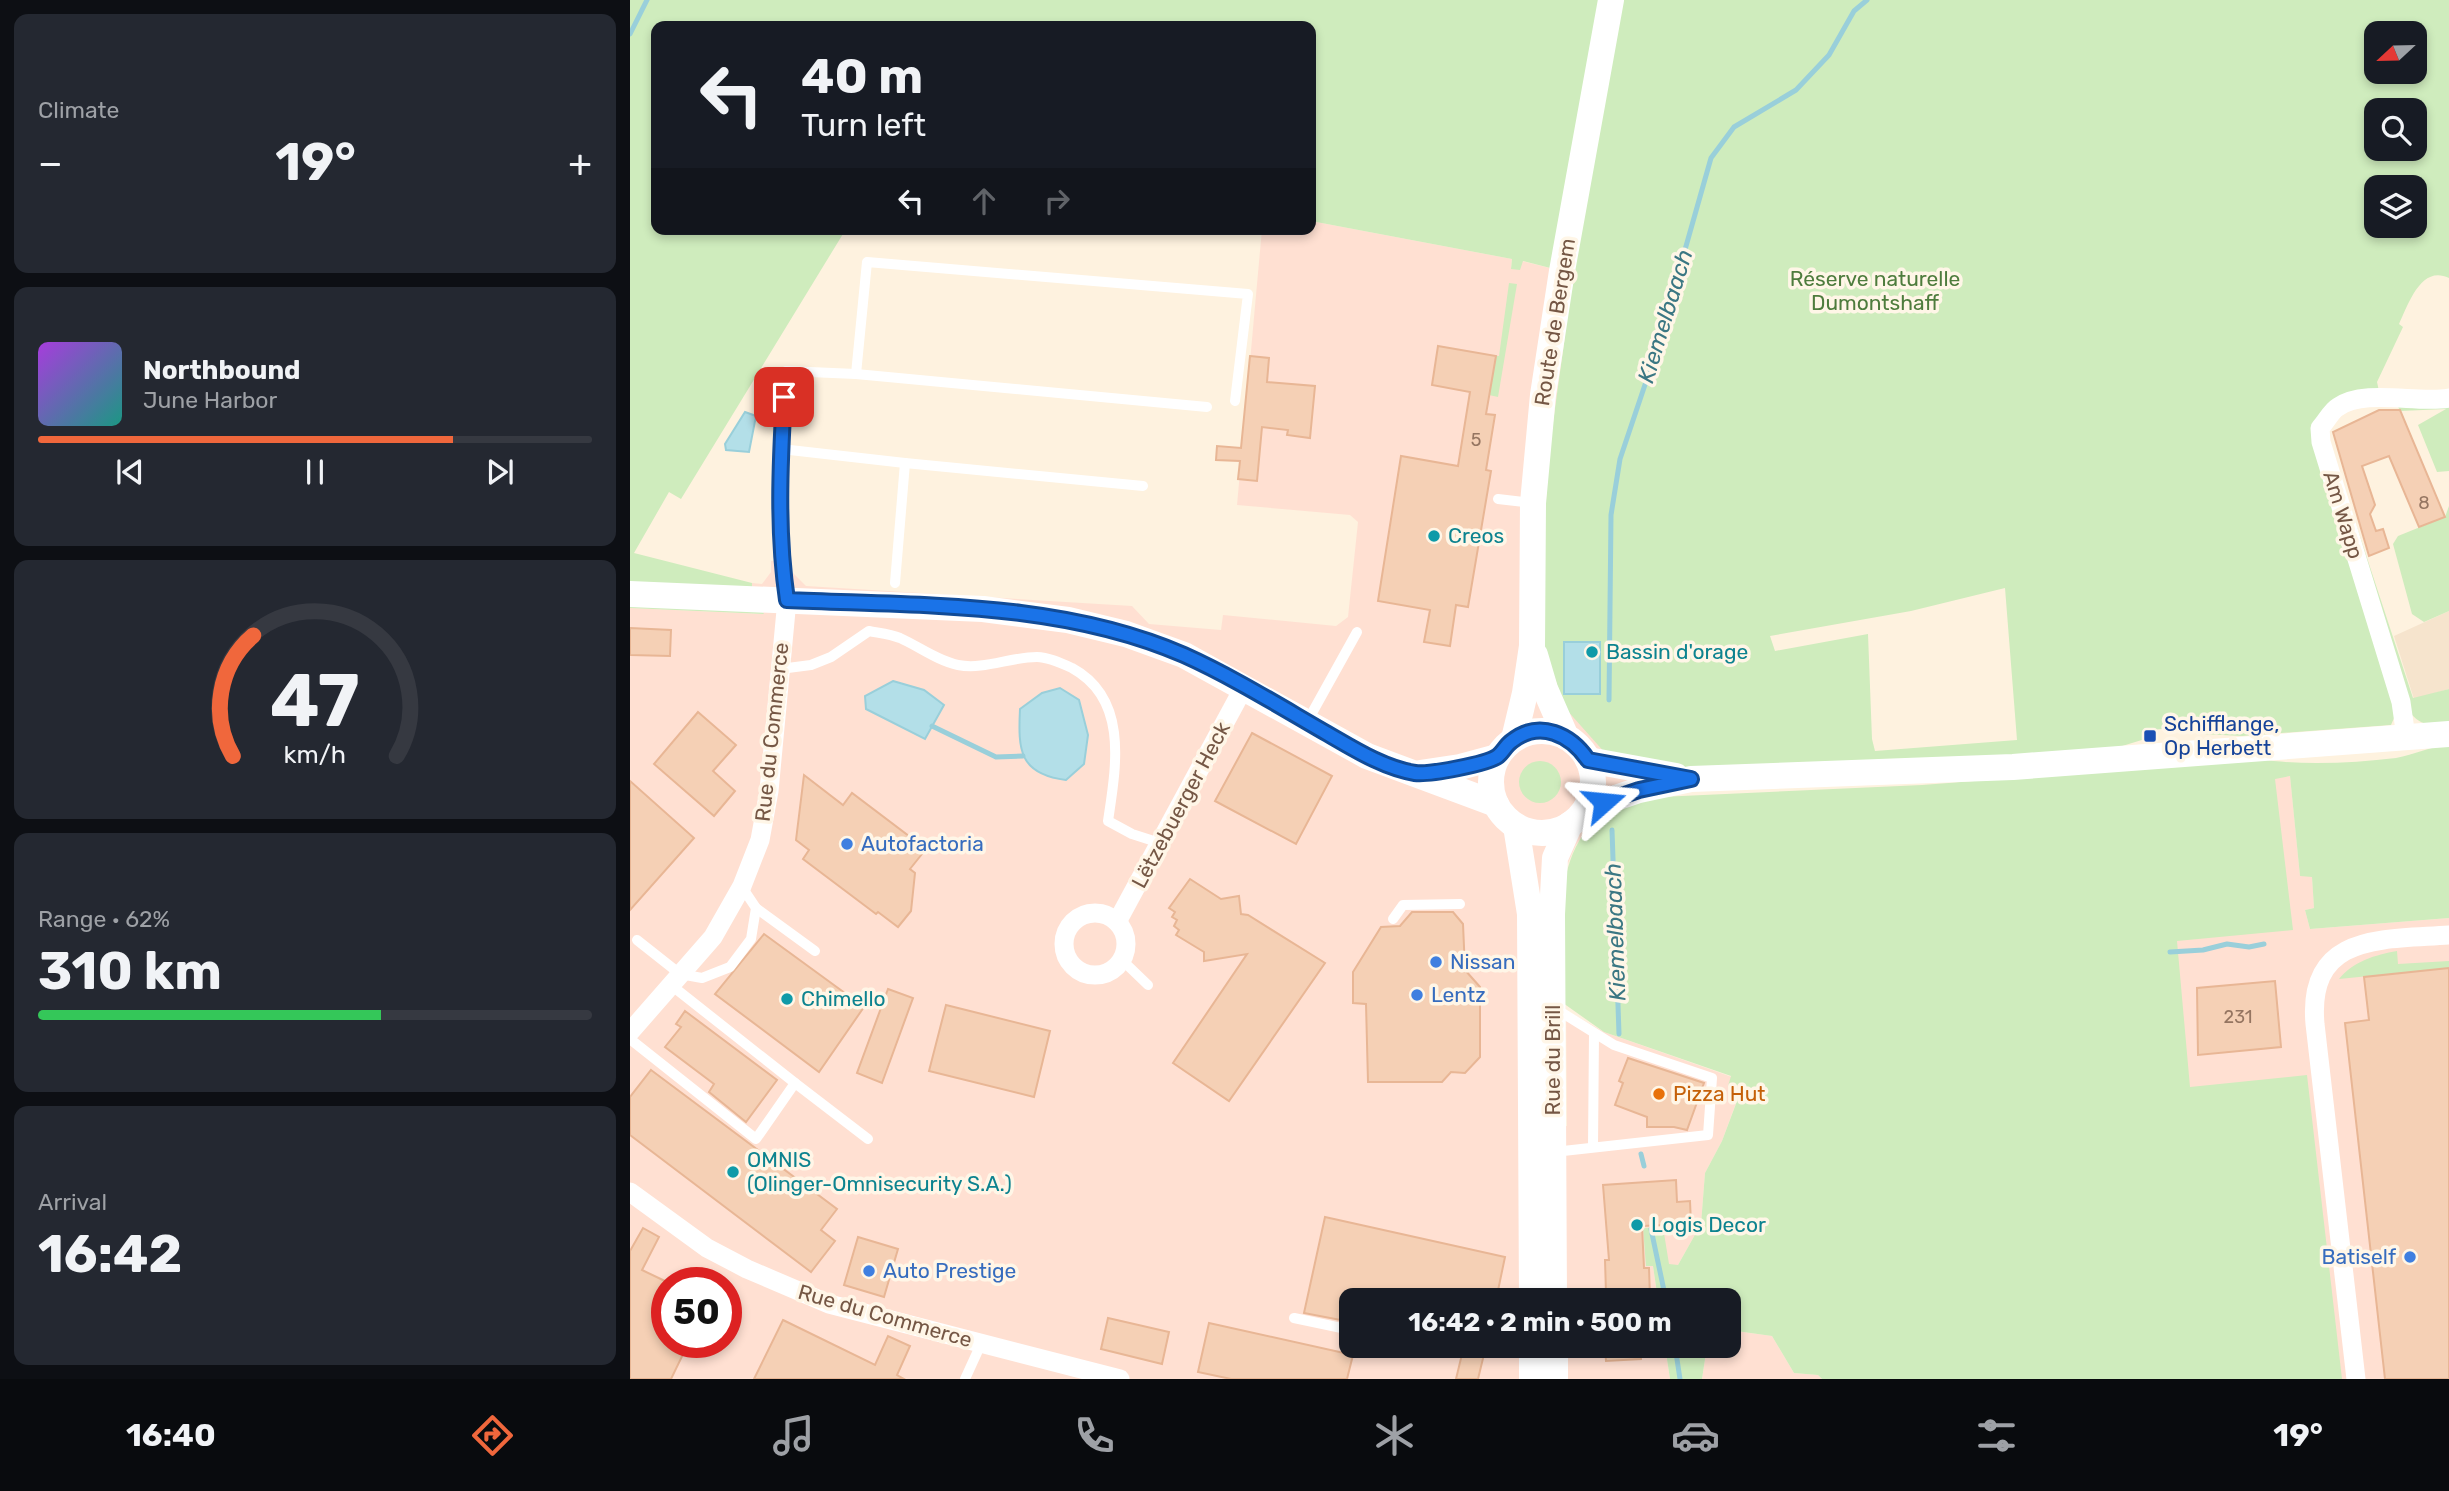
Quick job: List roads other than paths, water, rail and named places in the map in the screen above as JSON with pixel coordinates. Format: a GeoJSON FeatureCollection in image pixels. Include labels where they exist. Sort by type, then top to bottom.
{"type":"FeatureCollection","features":[{"type":"Feature","properties":{"kind":"main road","name":"Route de Bergem"},"geometry":{"type":"LineString","coordinates":[[1505,748],[1525,693],[1532,646],[1533,503],[1539,426],[1554,317],[1611,0]]}},
{"type":"Feature","properties":{"kind":"main road"},"geometry":{"type":"LineString","coordinates":[[630,594],[983,609],[1068,620],[1126,634],[1184,655],[1367,756],[1496,804]]}},
{"type":"Feature","properties":{"kind":"main road","name":"Route de Bergem"},"geometry":{"type":"LineString","coordinates":[[1532,646],[1545,689],[1566,737]]}},
{"type":"Feature","properties":{"kind":"main road"},"geometry":{"type":"LineString","coordinates":[[1416,773],[1460,767],[1540,731],[1566,737],[1579,747],[1588,760],[1593,776],[1592,792],[1578,816]]}},
{"type":"Feature","properties":{"kind":"main road"},"geometry":{"type":"LineString","coordinates":[[1505,748],[1491,781],[1496,804],[1504,816],[1516,825],[1543,833],[1639,790],[1691,779],[1955,769],[2449,734]]}},
{"type":"Feature","properties":{"kind":"main road"},"geometry":{"type":"LineString","coordinates":[[1588,760],[1691,779]]}},
{"type":"Feature","properties":{"kind":"main road","name":"Rue du Brill"},"geometry":{"type":"LineString","coordinates":[[1554,1288],[1552,914],[1555,858],[1578,816]]}},
{"type":"Feature","properties":{"kind":"main road","name":"Rue du Brill"},"geometry":{"type":"LineString","coordinates":[[1516,825],[1530,914],[1532,1288]]}},
{"type":"Feature","properties":{"kind":"main road"},"geometry":{"type":"LineString","coordinates":[[1532,1358],[1532,1379]]}},
{"type":"Feature","properties":{"kind":"main road"},"geometry":{"type":"LineString","coordinates":[[1555,1358],[1555,1379]]}},
{"type":"Feature","properties":{"kind":"street","name":"Am Wapp"},"geometry":{"type":"LineString","coordinates":[[2406,737],[2401,702],[2321,442],[2320,428],[2337,407],[2350,401],[2396,397],[2438,401],[2449,398]]}},
{"type":"Feature","properties":{"kind":"street","name":"Rue du Commerce"},"geometry":{"type":"LineString","coordinates":[[630,1032],[713,937],[742,886],[760,840],[769,792],[787,600]]}},
{"type":"Feature","properties":{"kind":"street","name":"Lëtzebuerger Heck"},"geometry":{"type":"LineString","coordinates":[[1117,922],[1244,687]]}},
{"type":"Feature","properties":{"kind":"street"},"geometry":{"type":"LineString","coordinates":[[1087,914],[1108,916],[1117,922],[1126,941],[1122,960],[1108,972],[1090,975],[1073,966],[1064,947],[1070,926],[1087,914]]}},
{"type":"Feature","properties":{"kind":"street"},"geometry":{"type":"LineString","coordinates":[[2356,1379],[2313,1005],[2316,985],[2324,967],[2338,954],[2355,945],[2373,940],[2449,935]]}},
{"type":"Feature","properties":{"kind":"street","name":"Rue du Commerce"},"geometry":{"type":"LineString","coordinates":[[630,1192],[706,1248],[829,1304],[981,1344],[1071,1374],[1120,1379]]}},
{"type":"Feature","properties":{"kind":"lane"},"geometry":{"type":"LineString","coordinates":[[856,374],[867,262],[1248,294],[1235,401]]}},
{"type":"Feature","properties":{"kind":"lane"},"geometry":{"type":"LineString","coordinates":[[787,600],[781,561],[781,449],[786,371],[856,374],[1207,407]]}},
{"type":"Feature","properties":{"kind":"lane"},"geometry":{"type":"LineString","coordinates":[[781,449],[1143,486]]}},
{"type":"Feature","properties":{"kind":"lane"},"geometry":{"type":"LineString","coordinates":[[895,583],[905,463]]}},
{"type":"Feature","properties":{"kind":"lane"},"geometry":{"type":"LineString","coordinates":[[1498,499],[1533,503]]}},
{"type":"Feature","properties":{"kind":"lane"},"geometry":{"type":"LineString","coordinates":[[780,669],[811,665],[831,657],[869,631],[897,637],[955,665],[977,667],[1039,657],[1061,663],[1086,676],[1104,697],[1114,722],[1116,765],[1108,821],[1132,834],[1160,843]]}},
{"type":"Feature","properties":{"kind":"lane"},"geometry":{"type":"LineString","coordinates":[[1307,722],[1357,632]]}},
{"type":"Feature","properties":{"kind":"lane"},"geometry":{"type":"LineString","coordinates":[[742,886],[756,908],[815,951]]}},
{"type":"Feature","properties":{"kind":"lane"},"geometry":{"type":"LineString","coordinates":[[1394,919],[1403,905],[1460,904]]}},
{"type":"Feature","properties":{"kind":"lane"},"geometry":{"type":"LineString","coordinates":[[676,980],[702,978],[730,967],[751,939],[756,908]]}},
{"type":"Feature","properties":{"kind":"lane"},"geometry":{"type":"LineString","coordinates":[[637,940],[676,980],[795,1083],[868,1139]]}},
{"type":"Feature","properties":{"kind":"lane"},"geometry":{"type":"LineString","coordinates":[[1122,960],[1148,985]]}},
{"type":"Feature","properties":{"kind":"lane"},"geometry":{"type":"LineString","coordinates":[[1552,1007],[1615,1045],[1712,1079],[1708,1135],[1553,1152]]}},
{"type":"Feature","properties":{"kind":"lane"},"geometry":{"type":"LineString","coordinates":[[1593,1146],[1594,1034]]}},
{"type":"Feature","properties":{"kind":"lane"},"geometry":{"type":"LineString","coordinates":[[630,1040],[756,1139],[795,1083]]}},
{"type":"Feature","properties":{"kind":"lane"},"geometry":{"type":"LineString","coordinates":[[1294,1318],[1339,1327]]}},
{"type":"Feature","properties":{"kind":"lane"},"geometry":{"type":"LineString","coordinates":[[965,1379],[981,1344]]}},
{"type":"Feature","properties":{"kind":"water"},"geometry":{"type":"Polygon","coordinates":[[[745,412],[756,416],[749,452],[726,450],[725,444],[745,412]]]}},
{"type":"Feature","properties":{"kind":"water"},"geometry":{"type":"Polygon","coordinates":[[[1564,642],[1600,642],[1600,694],[1564,694],[1564,642]]]}},
{"type":"Feature","properties":{"kind":"water"},"geometry":{"type":"Polygon","coordinates":[[[893,681],[924,690],[944,705],[925,739],[866,709],[865,696],[893,681]]]}},
{"type":"Feature","properties":{"kind":"water"},"geometry":{"type":"Polygon","coordinates":[[[1060,688],[1079,700],[1088,735],[1084,764],[1066,780],[1050,777],[1030,766],[1021,748],[1020,737],[1020,709],[1042,693],[1060,688]]]}},
{"type":"Feature","properties":{"kind":"waterway"},"geometry":{"type":"LineString","coordinates":[[630,34],[647,0]]}},
{"type":"Feature","properties":{"kind":"waterway","name":"Kiemelbaach"},"geometry":{"type":"LineString","coordinates":[[1609,700],[1611,515],[1620,459],[1656,352],[1711,158],[1734,127],[1796,90],[1829,55],[1854,11],[1867,0]]}},
{"type":"Feature","properties":{"kind":"waterway"},"geometry":{"type":"LineString","coordinates":[[932,726],[996,757],[1023,756]]}},
{"type":"Feature","properties":{"kind":"waterway","name":"Kiemelbaach"},"geometry":{"type":"LineString","coordinates":[[1612,830],[1619,1034]]}},
{"type":"Feature","properties":{"kind":"waterway"},"geometry":{"type":"LineString","coordinates":[[2170,952],[2203,950],[2227,944],[2249,947],[2264,944]]}},
{"type":"Feature","properties":{"kind":"waterway","name":"Kiemelbaach"},"geometry":{"type":"LineString","coordinates":[[1641,1154],[1644,1166]]}},
{"type":"Feature","properties":{"kind":"waterway","name":"Kiemelbaach"},"geometry":{"type":"LineString","coordinates":[[1651,1229],[1663,1288]]}},
{"type":"Feature","properties":{"kind":"waterway","name":"Kiemelbaach"},"geometry":{"type":"LineString","coordinates":[[1677,1358],[1680,1379]]}},
{"type":"Feature","properties":{"kind":"place","name":"Creos"},"geometry":{"type":"Point","coordinates":[1434,536]}},
{"type":"Feature","properties":{"kind":"place","name":"Bassin d'orage"},"geometry":{"type":"Point","coordinates":[1592,652]}},
{"type":"Feature","properties":{"kind":"place","name":"Schifflange, Op Herbett"},"geometry":{"type":"Point","coordinates":[2150,736]}},
{"type":"Feature","properties":{"kind":"place","name":"Autofactoria"},"geometry":{"type":"Point","coordinates":[847,844]}},
{"type":"Feature","properties":{"kind":"place","name":"Nissan"},"geometry":{"type":"Point","coordinates":[1436,962]}},
{"type":"Feature","properties":{"kind":"place","name":"Lentz"},"geometry":{"type":"Point","coordinates":[1417,995]}},
{"type":"Feature","properties":{"kind":"place","name":"Chimello"},"geometry":{"type":"Point","coordinates":[787,999]}},
{"type":"Feature","properties":{"kind":"place","name":"Pizza Hut"},"geometry":{"type":"Point","coordinates":[1659,1094]}},
{"type":"Feature","properties":{"kind":"place","name":"OMNIS (Olinger-Omnisecurity S.A.)"},"geometry":{"type":"Point","coordinates":[733,1172]}},
{"type":"Feature","properties":{"kind":"place","name":"Logis Decor"},"geometry":{"type":"Point","coordinates":[1637,1225]}},
{"type":"Feature","properties":{"kind":"place","name":"Batiself"},"geometry":{"type":"Point","coordinates":[2410,1257]}},
{"type":"Feature","properties":{"kind":"place","name":"Auto Prestige"},"geometry":{"type":"Point","coordinates":[869,1271]}},
{"type":"Feature","properties":{"kind":"park label","name":"Réserve naturelle Dumontshaff"},"geometry":{"type":"Point","coordinates":[1875,291]}}]}
